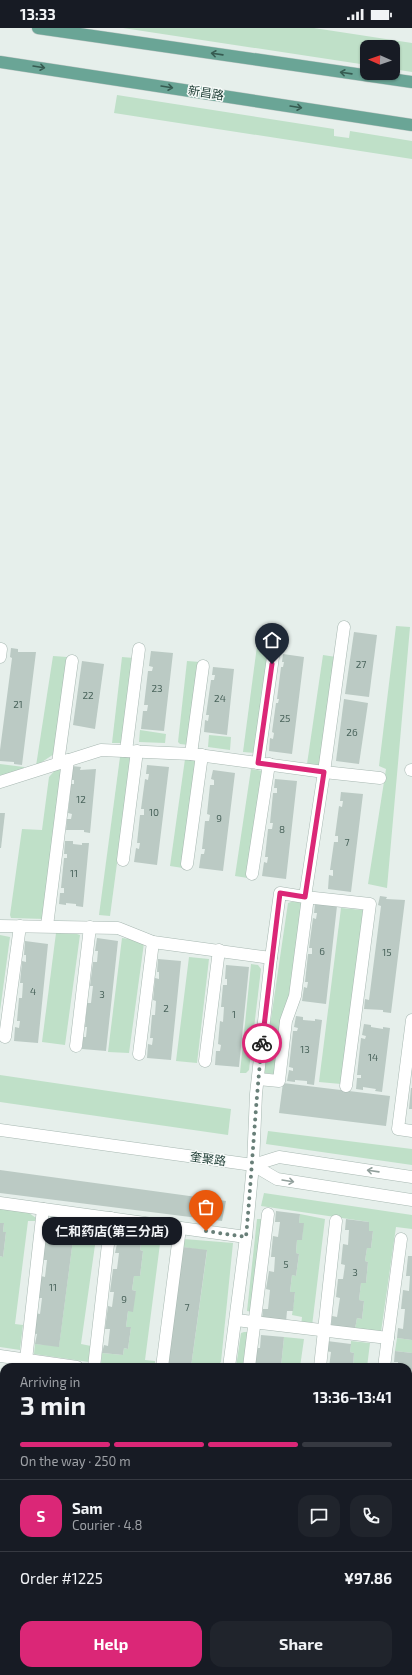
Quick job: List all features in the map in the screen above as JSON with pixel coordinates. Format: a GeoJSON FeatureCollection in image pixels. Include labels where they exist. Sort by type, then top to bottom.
{"type":"FeatureCollection","features":[{"type":"Feature","properties":{"kind":"main road"},"geometry":{"type":"LineString","coordinates":[[38,28],[412,82]]}},
{"type":"Feature","properties":{"kind":"main road","name":"新昌路"},"geometry":{"type":"LineString","coordinates":[[0,62],[412,125]]}},
{"type":"Feature","properties":{"kind":"street"},"geometry":{"type":"LineString","coordinates":[[258,1079],[279,1081],[286,1021],[296,996],[307,897],[344,627]]}},
{"type":"Feature","properties":{"kind":"street"},"geometry":{"type":"LineString","coordinates":[[123,860],[139,649]]}},
{"type":"Feature","properties":{"kind":"street"},"geometry":{"type":"LineString","coordinates":[[252,874],[274,650]]}},
{"type":"Feature","properties":{"kind":"street"},"geometry":{"type":"LineString","coordinates":[[47,926],[72,661]]}},
{"type":"Feature","properties":{"kind":"street"},"geometry":{"type":"LineString","coordinates":[[186,864],[197,754],[203,666]]}},
{"type":"Feature","properties":{"kind":"street"},"geometry":{"type":"LineString","coordinates":[[0,782],[101,750],[197,754],[324,772],[380,778]]}},
{"type":"Feature","properties":{"kind":"street"},"geometry":{"type":"LineString","coordinates":[[230,1363],[246,1237],[253,1165],[258,1079],[280,893],[370,904],[346,1086]]}},
{"type":"Feature","properties":{"kind":"street"},"geometry":{"type":"LineString","coordinates":[[0,926],[118,928],[153,942],[272,958]]}},
{"type":"Feature","properties":{"kind":"street"},"geometry":{"type":"LineString","coordinates":[[4,1037],[20,926]]}},
{"type":"Feature","properties":{"kind":"street"},"geometry":{"type":"LineString","coordinates":[[76,1046],[90,927]]}},
{"type":"Feature","properties":{"kind":"street"},"geometry":{"type":"LineString","coordinates":[[139,1054],[153,942]]}},
{"type":"Feature","properties":{"kind":"street"},"geometry":{"type":"LineString","coordinates":[[205,1061],[219,950]]}},
{"type":"Feature","properties":{"kind":"street"},"geometry":{"type":"LineString","coordinates":[[412,1020],[398,1129],[412,1131]]}},
{"type":"Feature","properties":{"kind":"street","name":"奎聚路"},"geometry":{"type":"LineString","coordinates":[[0,1130],[253,1165],[277,1179],[412,1200]]}},
{"type":"Feature","properties":{"kind":"street"},"geometry":{"type":"LineString","coordinates":[[253,1165],[279,1157],[412,1176]]}},
{"type":"Feature","properties":{"kind":"street"},"geometry":{"type":"LineString","coordinates":[[0,1203],[246,1237]]}},
{"type":"Feature","properties":{"kind":"street"},"geometry":{"type":"LineString","coordinates":[[26,1360],[43,1209]]}},
{"type":"Feature","properties":{"kind":"street"},"geometry":{"type":"LineString","coordinates":[[250,1363],[268,1214]]}},
{"type":"Feature","properties":{"kind":"street"},"geometry":{"type":"LineString","coordinates":[[94,1363],[111,1218]]}},
{"type":"Feature","properties":{"kind":"street"},"geometry":{"type":"LineString","coordinates":[[321,1363],[336,1221]]}},
{"type":"Feature","properties":{"kind":"street"},"geometry":{"type":"LineString","coordinates":[[163,1363],[180,1228]]}},
{"type":"Feature","properties":{"kind":"street"},"geometry":{"type":"LineString","coordinates":[[385,1363],[401,1238]]}},
{"type":"Feature","properties":{"kind":"street"},"geometry":{"type":"LineString","coordinates":[[236,1320],[388,1338]]}},
{"type":"Feature","properties":{"kind":"street"},"geometry":{"type":"LineString","coordinates":[[0,1356],[44,1363]]}},
{"type":"Feature","properties":{"kind":"green space"},"geometry":{"type":"Polygon","coordinates":[[[123,28],[314,28],[392,40],[360,40],[360,64],[123,28]]]}},
{"type":"Feature","properties":{"kind":"green space"},"geometry":{"type":"Polygon","coordinates":[[[400,41],[412,43],[412,72],[400,70],[400,41]]]}},
{"type":"Feature","properties":{"kind":"green space"},"geometry":{"type":"Polygon","coordinates":[[[117,95],[334,129],[334,136],[349,138],[350,131],[412,141],[412,159],[114,113],[117,95]]]}},
{"type":"Feature","properties":{"kind":"green space"},"geometry":{"type":"Polygon","coordinates":[[[396,626],[410,627],[387,888],[368,884],[386,769],[379,766],[396,626]]]}},
{"type":"Feature","properties":{"kind":"green space"},"geometry":{"type":"Polygon","coordinates":[[[257,646],[269,647],[255,753],[243,752],[257,646]]]}},
{"type":"Feature","properties":{"kind":"green space"},"geometry":{"type":"Polygon","coordinates":[[[323,655],[336,657],[319,766],[307,764],[323,655]]]}},
{"type":"Feature","properties":{"kind":"green space"},"geometry":{"type":"Polygon","coordinates":[[[53,656],[67,657],[54,754],[36,766],[53,656]]]}},
{"type":"Feature","properties":{"kind":"green space"},"geometry":{"type":"Polygon","coordinates":[[[122,657],[134,658],[123,743],[112,743],[122,657]]]}},
{"type":"Feature","properties":{"kind":"green space"},"geometry":{"type":"Polygon","coordinates":[[[187,661],[200,662],[189,745],[180,744],[178,742],[187,661]]]}},
{"type":"Feature","properties":{"kind":"green space"},"geometry":{"type":"Polygon","coordinates":[[[140,730],[166,734],[165,743],[139,742],[140,730]]]}},
{"type":"Feature","properties":{"kind":"green space"},"geometry":{"type":"Polygon","coordinates":[[[209,735],[231,737],[230,750],[208,747],[209,735]]]}},
{"type":"Feature","properties":{"kind":"green space"},"geometry":{"type":"Polygon","coordinates":[[[128,755],[131,758],[110,916],[99,915],[120,757],[128,755]]]}},
{"type":"Feature","properties":{"kind":"green space"},"geometry":{"type":"Polygon","coordinates":[[[185,759],[198,761],[183,868],[170,866],[185,759]]]}},
{"type":"Feature","properties":{"kind":"green space"},"geometry":{"type":"Polygon","coordinates":[[[0,764],[24,767],[23,771],[0,779],[0,764]]]}},
{"type":"Feature","properties":{"kind":"green space"},"geometry":{"type":"Polygon","coordinates":[[[58,767],[64,767],[45,919],[11,918],[10,915],[22,829],[42,830],[49,777],[58,767]]]}},
{"type":"Feature","properties":{"kind":"green space"},"geometry":{"type":"Polygon","coordinates":[[[251,769],[263,771],[248,878],[235,876],[251,769]]]}},
{"type":"Feature","properties":{"kind":"green space"},"geometry":{"type":"Polygon","coordinates":[[[294,901],[303,902],[290,995],[281,1017],[274,1074],[263,1073],[288,903],[294,901]]]}},
{"type":"Feature","properties":{"kind":"green space"},"geometry":{"type":"Polygon","coordinates":[[[341,908],[363,910],[341,1084],[319,1082],[341,908]]]}},
{"type":"Feature","properties":{"kind":"green space"},"geometry":{"type":"Polygon","coordinates":[[[56,933],[80,935],[65,1045],[42,1042],[56,933]]]}},
{"type":"Feature","properties":{"kind":"green space"},"geometry":{"type":"Polygon","coordinates":[[[0,935],[10,937],[0,1011],[0,935]]]}},
{"type":"Feature","properties":{"kind":"green space"},"geometry":{"type":"Polygon","coordinates":[[[122,938],[137,940],[144,943],[129,1053],[108,1052],[122,938]]]}},
{"type":"Feature","properties":{"kind":"green space"},"geometry":{"type":"Polygon","coordinates":[[[189,957],[209,959],[197,1063],[176,1061],[189,957]]]}},
{"type":"Feature","properties":{"kind":"green space"},"geometry":{"type":"Polygon","coordinates":[[[251,964],[258,965],[261,969],[249,1070],[246,1073],[240,1073],[251,964]]]}},
{"type":"Feature","properties":{"kind":"green space"},"geometry":{"type":"Polygon","coordinates":[[[0,1075],[231,1109],[228,1135],[0,1102],[0,1075]]]}},
{"type":"Feature","properties":{"kind":"green space"},"geometry":{"type":"Polygon","coordinates":[[[268,1131],[412,1149],[412,1165],[266,1144],[268,1131]]]}},
{"type":"Feature","properties":{"kind":"green space"},"geometry":{"type":"Polygon","coordinates":[[[264,1193],[412,1215],[412,1229],[396,1227],[381,1332],[355,1329],[357,1318],[362,1319],[364,1301],[359,1300],[361,1283],[366,1283],[368,1262],[365,1261],[367,1248],[371,1248],[373,1231],[369,1231],[369,1222],[261,1206],[264,1193]]]}},
{"type":"Feature","properties":{"kind":"green space"},"geometry":{"type":"Polygon","coordinates":[[[0,1208],[25,1210],[36,1218],[35,1221],[28,1221],[15,1324],[23,1325],[20,1350],[0,1347],[0,1256],[3,1257],[6,1232],[3,1232],[4,1223],[0,1223],[0,1208]]]}},
{"type":"Feature","properties":{"kind":"green space"},"geometry":{"type":"Polygon","coordinates":[[[300,1214],[325,1219],[312,1326],[301,1326],[302,1317],[292,1315],[295,1293],[290,1292],[292,1275],[296,1276],[299,1254],[296,1253],[297,1240],[302,1240],[303,1224],[299,1223],[300,1214]]]}},
{"type":"Feature","properties":{"kind":"green space"},"geometry":{"type":"Polygon","coordinates":[[[257,1219],[263,1219],[253,1312],[247,1311],[257,1219]]]}},
{"type":"Feature","properties":{"kind":"green space"},"geometry":{"type":"Polygon","coordinates":[[[52,1220],[89,1223],[102,1229],[106,1233],[106,1238],[96,1238],[81,1344],[91,1346],[89,1362],[34,1354],[35,1344],[59,1346],[74,1232],[50,1229],[52,1220]]]}},
{"type":"Feature","properties":{"kind":"green space"},"geometry":{"type":"Polygon","coordinates":[[[120,1230],[161,1236],[145,1360],[155,1361],[155,1363],[101,1363],[102,1353],[123,1355],[124,1348],[128,1349],[131,1327],[126,1327],[128,1311],[136,1291],[132,1290],[134,1276],[140,1276],[143,1251],[140,1250],[141,1242],[118,1239],[120,1230]]]}},
{"type":"Feature","properties":{"kind":"green space"},"geometry":{"type":"Polygon","coordinates":[[[184,1239],[233,1243],[220,1363],[192,1363],[207,1251],[183,1247],[184,1239]]]}},
{"type":"Feature","properties":{"kind":"green space"},"geometry":{"type":"Polygon","coordinates":[[[248,1332],[244,1363],[237,1363],[241,1333],[248,1332]]]}},
{"type":"Feature","properties":{"kind":"green space"},"geometry":{"type":"Polygon","coordinates":[[[284,1337],[304,1339],[301,1363],[281,1363],[284,1337]]]}},
{"type":"Feature","properties":{"kind":"green space"},"geometry":{"type":"Polygon","coordinates":[[[397,1338],[412,1340],[412,1353],[395,1351],[397,1338]]]}},
{"type":"Feature","properties":{"kind":"green space"},"geometry":{"type":"Polygon","coordinates":[[[351,1341],[370,1343],[368,1363],[353,1363],[354,1353],[350,1352],[351,1341]]]}},
{"type":"Feature","properties":{"kind":"building"},"geometry":{"type":"Polygon","coordinates":[[[354,632],[377,635],[369,697],[345,694],[354,632]]]}},
{"type":"Feature","properties":{"kind":"building"},"geometry":{"type":"Polygon","coordinates":[[[11,648],[18,649],[18,652],[36,652],[22,765],[14,764],[14,762],[0,761],[0,750],[12,658],[10,657],[11,648]]]}},
{"type":"Feature","properties":{"kind":"building"},"geometry":{"type":"Polygon","coordinates":[[[151,651],[173,653],[164,731],[141,729],[143,711],[147,711],[148,705],[144,705],[148,671],[152,671],[153,667],[149,666],[151,651]]]}},
{"type":"Feature","properties":{"kind":"building"},"geometry":{"type":"Polygon","coordinates":[[[283,654],[304,657],[292,754],[269,751],[270,738],[273,739],[274,733],[272,732],[276,703],[278,703],[279,699],[277,699],[281,667],[283,667],[284,662],[282,662],[283,654]]]}},
{"type":"Feature","properties":{"kind":"building"},"geometry":{"type":"Polygon","coordinates":[[[82,661],[104,664],[95,729],[73,725],[82,661]]]}},
{"type":"Feature","properties":{"kind":"building"},"geometry":{"type":"Polygon","coordinates":[[[213,667],[234,669],[227,735],[204,732],[205,720],[208,721],[209,715],[206,715],[211,680],[214,680],[215,675],[212,675],[213,667]]]}},
{"type":"Feature","properties":{"kind":"building"},"geometry":{"type":"Polygon","coordinates":[[[344,699],[368,703],[359,764],[336,761],[344,699]]]}},
{"type":"Feature","properties":{"kind":"building"},"geometry":{"type":"Polygon","coordinates":[[[147,765],[169,767],[157,865],[134,862],[136,848],[139,849],[140,843],[137,843],[140,815],[144,815],[144,809],[141,809],[145,779],[148,780],[149,774],[146,774],[147,765]]]}},
{"type":"Feature","properties":{"kind":"building"},"geometry":{"type":"Polygon","coordinates":[[[72,766],[81,767],[80,770],[96,769],[90,833],[84,832],[84,830],[66,830],[67,819],[71,819],[72,814],[68,813],[71,784],[74,784],[74,780],[71,780],[72,766]]]}},
{"type":"Feature","properties":{"kind":"building"},"geometry":{"type":"Polygon","coordinates":[[[213,770],[235,773],[223,871],[199,868],[201,854],[204,854],[205,849],[202,849],[205,821],[209,821],[210,815],[207,814],[210,785],[214,785],[214,780],[211,779],[213,770]]]}},
{"type":"Feature","properties":{"kind":"building"},"geometry":{"type":"Polygon","coordinates":[[[275,779],[297,781],[286,879],[262,876],[264,862],[267,863],[268,857],[265,857],[268,829],[272,829],[273,823],[270,823],[273,793],[277,793],[277,788],[274,788],[275,779]]]}},
{"type":"Feature","properties":{"kind":"building"},"geometry":{"type":"Polygon","coordinates":[[[341,792],[363,794],[351,892],[328,889],[329,875],[333,876],[333,870],[330,870],[334,842],[338,842],[338,836],[335,836],[339,806],[342,807],[343,801],[340,801],[341,792]]]}},
{"type":"Feature","properties":{"kind":"building"},"geometry":{"type":"Polygon","coordinates":[[[0,813],[5,813],[1,848],[0,848],[0,813]]]}},
{"type":"Feature","properties":{"kind":"building"},"geometry":{"type":"Polygon","coordinates":[[[65,841],[73,841],[73,844],[82,845],[82,843],[89,843],[83,907],[76,906],[76,904],[59,904],[60,893],[64,893],[64,888],[61,888],[64,858],[67,858],[67,854],[64,854],[65,841]]]}},
{"type":"Feature","properties":{"kind":"building"},"geometry":{"type":"Polygon","coordinates":[[[380,896],[387,897],[386,899],[405,900],[391,1013],[383,1012],[383,1010],[364,1009],[365,999],[369,1000],[381,906],[378,905],[380,896]]]}},
{"type":"Feature","properties":{"kind":"building"},"geometry":{"type":"Polygon","coordinates":[[[315,904],[337,906],[326,1004],[302,1001],[304,987],[307,988],[308,982],[305,982],[308,954],[312,954],[312,948],[309,948],[313,918],[316,919],[317,913],[314,913],[315,904]]]}},
{"type":"Feature","properties":{"kind":"building"},"geometry":{"type":"Polygon","coordinates":[[[97,938],[118,941],[106,1051],[82,1049],[83,1037],[86,1037],[87,1027],[85,1027],[87,1003],[91,1003],[93,986],[90,986],[93,962],[97,962],[98,951],[95,951],[97,938]]]}},
{"type":"Feature","properties":{"kind":"building"},"geometry":{"type":"Polygon","coordinates":[[[25,941],[48,944],[38,1043],[14,1041],[15,1027],[19,1028],[20,1021],[17,1021],[19,998],[22,998],[23,983],[20,983],[22,961],[26,962],[26,955],[24,955],[25,941]]]}},
{"type":"Feature","properties":{"kind":"building"},"geometry":{"type":"Polygon","coordinates":[[[158,959],[181,961],[171,1060],[147,1058],[148,1044],[152,1045],[153,1038],[150,1038],[152,1015],[155,1015],[156,1001],[153,1000],[155,978],[159,979],[159,972],[157,972],[158,959]]]}},
{"type":"Feature","properties":{"kind":"building"},"geometry":{"type":"Polygon","coordinates":[[[226,965],[249,967],[239,1067],[215,1065],[216,1051],[220,1051],[221,1045],[218,1044],[220,1021],[223,1022],[224,1007],[221,1007],[223,985],[227,985],[227,979],[225,979],[226,965]]]}},
{"type":"Feature","properties":{"kind":"building"},"geometry":{"type":"Polygon","coordinates":[[[296,1016],[303,1017],[303,1020],[322,1020],[314,1085],[307,1084],[307,1081],[287,1081],[289,1070],[293,1071],[293,1068],[289,1067],[293,1031],[297,1031],[298,1028],[294,1027],[296,1016]]]}},
{"type":"Feature","properties":{"kind":"building"},"geometry":{"type":"Polygon","coordinates":[[[364,1024],[383,1029],[383,1027],[390,1028],[382,1092],[375,1091],[376,1089],[363,1087],[363,1090],[356,1089],[357,1078],[361,1078],[361,1075],[357,1075],[361,1038],[365,1039],[366,1036],[362,1035],[364,1024]]]}},
{"type":"Feature","properties":{"kind":"building"},"geometry":{"type":"Polygon","coordinates":[[[283,1083],[390,1096],[386,1126],[279,1113],[283,1083]]]}},
{"type":"Feature","properties":{"kind":"building"},"geometry":{"type":"Polygon","coordinates":[[[411,1088],[412,1109],[409,1109],[411,1088]]]}},
{"type":"Feature","properties":{"kind":"building"},"geometry":{"type":"Polygon","coordinates":[[[0,1170],[226,1201],[222,1221],[0,1193],[0,1170]]]}},
{"type":"Feature","properties":{"kind":"building"},"geometry":{"type":"Polygon","coordinates":[[[276,1211],[300,1214],[299,1223],[304,1223],[302,1240],[297,1240],[296,1253],[299,1254],[296,1276],[292,1275],[290,1292],[295,1292],[293,1311],[287,1311],[286,1322],[262,1319],[263,1309],[268,1309],[270,1290],[266,1289],[269,1271],[274,1272],[275,1257],[271,1257],[273,1236],[278,1237],[280,1222],[275,1222],[276,1211]]]}},
{"type":"Feature","properties":{"kind":"building"},"geometry":{"type":"Polygon","coordinates":[[[346,1219],[369,1222],[369,1231],[373,1231],[371,1248],[367,1248],[365,1261],[368,1262],[366,1283],[361,1283],[359,1300],[364,1301],[362,1319],[357,1318],[355,1329],[331,1327],[332,1316],[337,1317],[340,1298],[336,1297],[338,1279],[343,1279],[345,1265],[341,1264],[343,1244],[348,1245],[349,1230],[345,1230],[346,1219]]]}},
{"type":"Feature","properties":{"kind":"building"},"geometry":{"type":"Polygon","coordinates":[[[0,1223],[4,1223],[3,1232],[6,1232],[3,1257],[0,1256],[0,1223]]]}},
{"type":"Feature","properties":{"kind":"building"},"geometry":{"type":"Polygon","coordinates":[[[50,1229],[74,1232],[59,1347],[35,1344],[37,1334],[33,1333],[35,1313],[40,1314],[42,1298],[38,1298],[41,1276],[45,1277],[47,1260],[43,1260],[45,1236],[49,1236],[50,1229]]]}},
{"type":"Feature","properties":{"kind":"building"},"geometry":{"type":"Polygon","coordinates":[[[118,1239],[141,1242],[140,1250],[143,1251],[140,1276],[134,1276],[132,1290],[136,1291],[133,1312],[128,1311],[126,1327],[131,1327],[128,1349],[124,1348],[123,1355],[102,1353],[104,1345],[108,1346],[110,1329],[105,1329],[108,1306],[112,1307],[114,1292],[110,1292],[113,1269],[117,1269],[119,1253],[115,1253],[118,1239]]]}},
{"type":"Feature","properties":{"kind":"building"},"geometry":{"type":"Polygon","coordinates":[[[183,1247],[207,1250],[192,1363],[167,1363],[183,1247]]]}},
{"type":"Feature","properties":{"kind":"building"},"geometry":{"type":"Polygon","coordinates":[[[408,1256],[412,1256],[412,1340],[397,1338],[398,1328],[403,1329],[405,1309],[401,1309],[403,1290],[409,1291],[410,1276],[406,1276],[408,1256]]]}},
{"type":"Feature","properties":{"kind":"building"},"geometry":{"type":"Polygon","coordinates":[[[261,1335],[284,1337],[281,1363],[254,1363],[256,1348],[260,1348],[261,1335]]]}},
{"type":"Feature","properties":{"kind":"building"},"geometry":{"type":"Polygon","coordinates":[[[327,1341],[351,1344],[350,1352],[354,1353],[353,1363],[330,1363],[331,1352],[326,1351],[327,1341]]]}},
{"type":"Feature","properties":{"kind":"building"},"geometry":{"type":"Polygon","coordinates":[[[395,1351],[412,1353],[412,1363],[394,1362],[395,1351]]]}},
{"type":"Feature","properties":{"kind":"way so far"},"geometry":{"type":"LineString","coordinates":[[206,1231],[246,1237],[253,1165],[256,1094],[262,1043]]}},
{"type":"Feature","properties":{"kind":"place","name":"仁和药店(第三分店)"},"geometry":{"type":"Point","coordinates":[206,1231]}},
{"type":"Feature","properties":{"kind":"route"},"geometry":{"type":"LineString","coordinates":[[262,1043],[280,893],[305,897],[324,772],[258,763],[272,664]]}}]}
